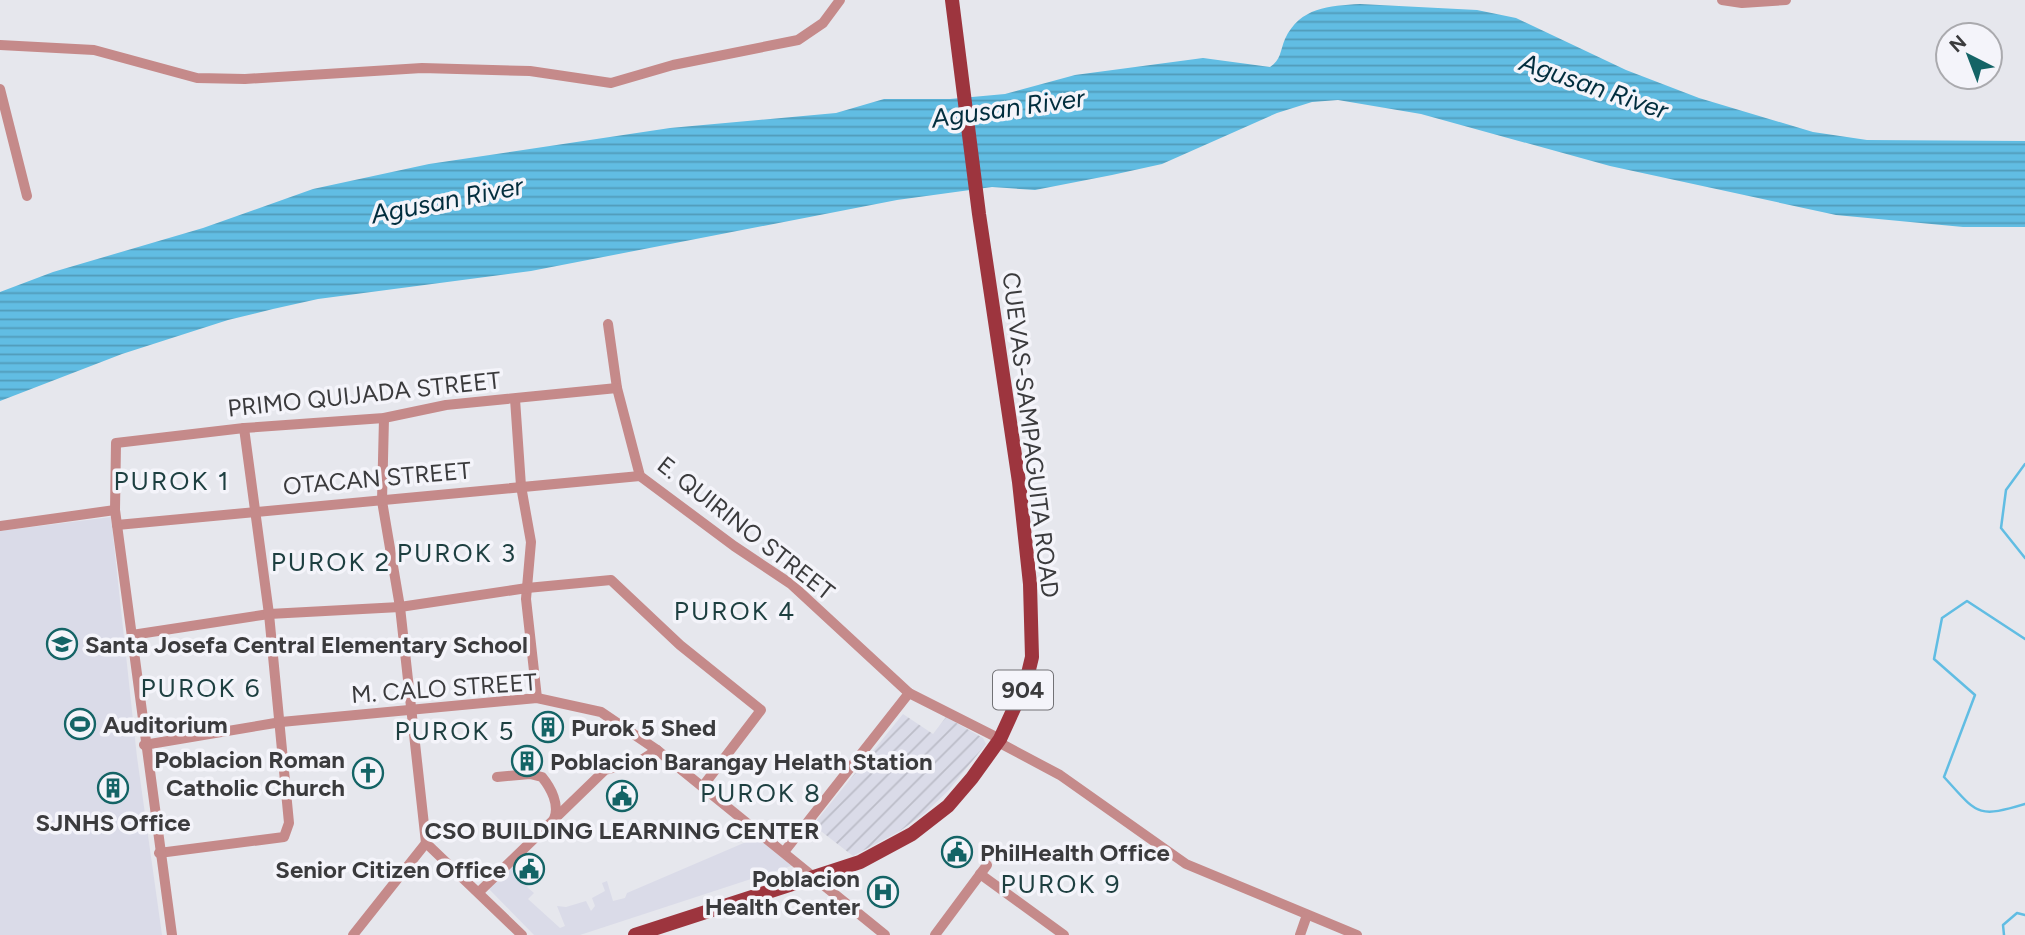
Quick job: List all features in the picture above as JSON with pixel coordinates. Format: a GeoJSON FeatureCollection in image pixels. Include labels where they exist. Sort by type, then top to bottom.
{"type":"FeatureCollection","features":[{"type":"Feature","properties":{"kind":"main road","name":"CUEVAS-SAMPAGUITA ROAD"},"geometry":{"type":"LineString","coordinates":[[635,935],[817,878],[876,855],[926,824],[964,788],[999,740],[1018,703],[1030,668],[1030,584],[1019,482],[979,214],[952,0]]}},
{"type":"Feature","properties":{"kind":"street"},"geometry":{"type":"LineString","coordinates":[[0,45],[94,50],[197,78],[245,79],[422,68],[530,71],[611,83],[673,65],[798,40],[823,23],[840,0]]}},
{"type":"Feature","properties":{"kind":"street"},"geometry":{"type":"LineString","coordinates":[[1722,0],[1742,3],[1786,0]]}},
{"type":"Feature","properties":{"kind":"street"},"geometry":{"type":"LineString","coordinates":[[0,89],[27,196]]}},
{"type":"Feature","properties":{"kind":"street","name":"E. QUIRINO STREET"},"geometry":{"type":"LineString","coordinates":[[608,324],[617,388],[640,475],[734,546],[791,584],[909,693],[1060,775],[1186,864],[1356,935]]}},
{"type":"Feature","properties":{"kind":"street","name":"PRIMO QUIJADA STREET"},"geometry":{"type":"LineString","coordinates":[[115,510],[116,443],[244,428],[384,418],[446,405],[617,388]]}},
{"type":"Feature","properties":{"kind":"street"},"geometry":{"type":"LineString","coordinates":[[516,399],[521,486],[531,542],[527,588],[537,698]]}},
{"type":"Feature","properties":{"kind":"street"},"geometry":{"type":"LineString","coordinates":[[384,418],[382,501],[400,607],[426,842],[522,935]]}},
{"type":"Feature","properties":{"kind":"street"},"geometry":{"type":"LineString","coordinates":[[159,853],[284,837],[289,822],[269,614],[244,428]]}},
{"type":"Feature","properties":{"kind":"street","name":"OTACAN STREET"},"geometry":{"type":"LineString","coordinates":[[117,525],[640,475]]}},
{"type":"Feature","properties":{"kind":"street"},"geometry":{"type":"LineString","coordinates":[[0,526],[115,510],[144,745],[172,935]]}},
{"type":"Feature","properties":{"kind":"street"},"geometry":{"type":"LineString","coordinates":[[132,635],[269,614],[400,607],[527,588],[611,580],[680,645],[761,710],[703,786]]}},
{"type":"Feature","properties":{"kind":"street"},"geometry":{"type":"LineString","coordinates":[[784,852],[909,693]]}},
{"type":"Feature","properties":{"kind":"street","name":"M. CALO STREET"},"geometry":{"type":"LineString","coordinates":[[144,745],[281,722],[537,698],[601,712],[657,750],[703,786],[885,935]]}},
{"type":"Feature","properties":{"kind":"street"},"geometry":{"type":"LineString","coordinates":[[479,892],[605,770],[640,761],[657,750]]}},
{"type":"Feature","properties":{"kind":"street"},"geometry":{"type":"LineString","coordinates":[[497,777],[530,774],[542,777],[554,800],[557,812],[554,819]]}},
{"type":"Feature","properties":{"kind":"street"},"geometry":{"type":"LineString","coordinates":[[353,935],[426,842]]}},
{"type":"Feature","properties":{"kind":"street"},"geometry":{"type":"LineString","coordinates":[[935,935],[984,869],[1064,935]]}},
{"type":"Feature","properties":{"kind":"street"},"geometry":{"type":"LineString","coordinates":[[1300,935],[1307,915]]}},
{"type":"Feature","properties":{"kind":"shaded area"},"geometry":{"type":"Polygon","coordinates":[[[111,517],[137,757],[162,935],[0,935],[0,531],[111,517]]]}},
{"type":"Feature","properties":{"kind":"shaded area"},"geometry":{"type":"Polygon","coordinates":[[[903,714],[933,734],[946,717],[983,738],[986,744],[948,791],[925,813],[900,831],[853,856],[813,825],[903,714]]]}},
{"type":"Feature","properties":{"kind":"shaded area"},"geometry":{"type":"Polygon","coordinates":[[[760,836],[794,865],[580,935],[534,935],[488,888],[515,864],[532,881],[527,887],[534,893],[528,899],[560,928],[565,926],[557,906],[566,907],[586,901],[591,911],[595,906],[592,898],[605,891],[602,883],[607,881],[613,901],[625,898],[627,893],[760,836]]]}},
{"type":"Feature","properties":{"kind":"water","name":"Agusan River"},"geometry":{"type":"Polygon","coordinates":[[[1360,4],[1477,10],[1516,18],[1626,70],[1699,98],[1813,132],[1867,140],[2025,141],[2025,227],[1963,227],[1836,215],[1610,166],[1421,114],[1338,100],[1312,102],[1277,113],[1162,164],[1112,175],[1035,190],[992,187],[897,200],[531,271],[318,299],[273,309],[228,320],[122,354],[0,401],[0,292],[53,272],[203,228],[313,189],[429,164],[670,128],[836,113],[884,99],[950,99],[1005,94],[1075,75],[1203,58],[1270,67],[1278,58],[1291,28],[1307,14],[1337,6],[1360,4]]]}},
{"type":"Feature","properties":{"kind":"waterway"},"geometry":{"type":"LineString","coordinates":[[2025,464],[2006,490],[2001,528],[2025,558]]}},
{"type":"Feature","properties":{"kind":"waterway"},"geometry":{"type":"LineString","coordinates":[[2025,639],[1967,601],[1942,618],[1934,659],[1975,695],[1944,777],[1964,799],[1979,810],[1996,811],[2025,804]]}},
{"type":"Feature","properties":{"kind":"waterway"},"geometry":{"type":"LineString","coordinates":[[2004,935],[2003,925],[2017,913],[2025,915]]}},
{"type":"Feature","properties":{"kind":"place","name":"Santa Josefa Central Elementary School"},"geometry":{"type":"Point","coordinates":[62,644]}},
{"type":"Feature","properties":{"kind":"place","name":"Auditorium"},"geometry":{"type":"Point","coordinates":[80,724]}},
{"type":"Feature","properties":{"kind":"place","name":"Purok 5 Shed"},"geometry":{"type":"Point","coordinates":[548,727]}},
{"type":"Feature","properties":{"kind":"place","name":"Poblacion Barangay Helath Station"},"geometry":{"type":"Point","coordinates":[527,761]}},
{"type":"Feature","properties":{"kind":"place","name":"Poblacion Roman Catholic Church"},"geometry":{"type":"Point","coordinates":[368,773]}},
{"type":"Feature","properties":{"kind":"place","name":"SJNHS Office"},"geometry":{"type":"Point","coordinates":[113,788]}},
{"type":"Feature","properties":{"kind":"place","name":"CSO BUILDING LEARNING CENTER"},"geometry":{"type":"Point","coordinates":[622,796]}},
{"type":"Feature","properties":{"kind":"place","name":"PhilHealth Office"},"geometry":{"type":"Point","coordinates":[957,852]}},
{"type":"Feature","properties":{"kind":"place","name":"Senior Citizen Office"},"geometry":{"type":"Point","coordinates":[529,869]}},
{"type":"Feature","properties":{"kind":"place","name":"Poblacion Health Center"},"geometry":{"type":"Point","coordinates":[883,892]}},
{"type":"Feature","properties":{"kind":"district","name":"PUROK 1"},"geometry":{"type":"Point","coordinates":[172,481]}},
{"type":"Feature","properties":{"kind":"district","name":"PUROK 3"},"geometry":{"type":"Point","coordinates":[457,553]}},
{"type":"Feature","properties":{"kind":"district","name":"PUROK 2"},"geometry":{"type":"Point","coordinates":[331,562]}},
{"type":"Feature","properties":{"kind":"district","name":"PUROK 4"},"geometry":{"type":"Point","coordinates":[735,611]}},
{"type":"Feature","properties":{"kind":"district","name":"PUROK 6"},"geometry":{"type":"Point","coordinates":[201,688]}},
{"type":"Feature","properties":{"kind":"district","name":"PUROK 5"},"geometry":{"type":"Point","coordinates":[455,731]}},
{"type":"Feature","properties":{"kind":"district","name":"PUROK 8"},"geometry":{"type":"Point","coordinates":[761,793]}},
{"type":"Feature","properties":{"kind":"district","name":"PUROK 9"},"geometry":{"type":"Point","coordinates":[1061,884]}}]}
